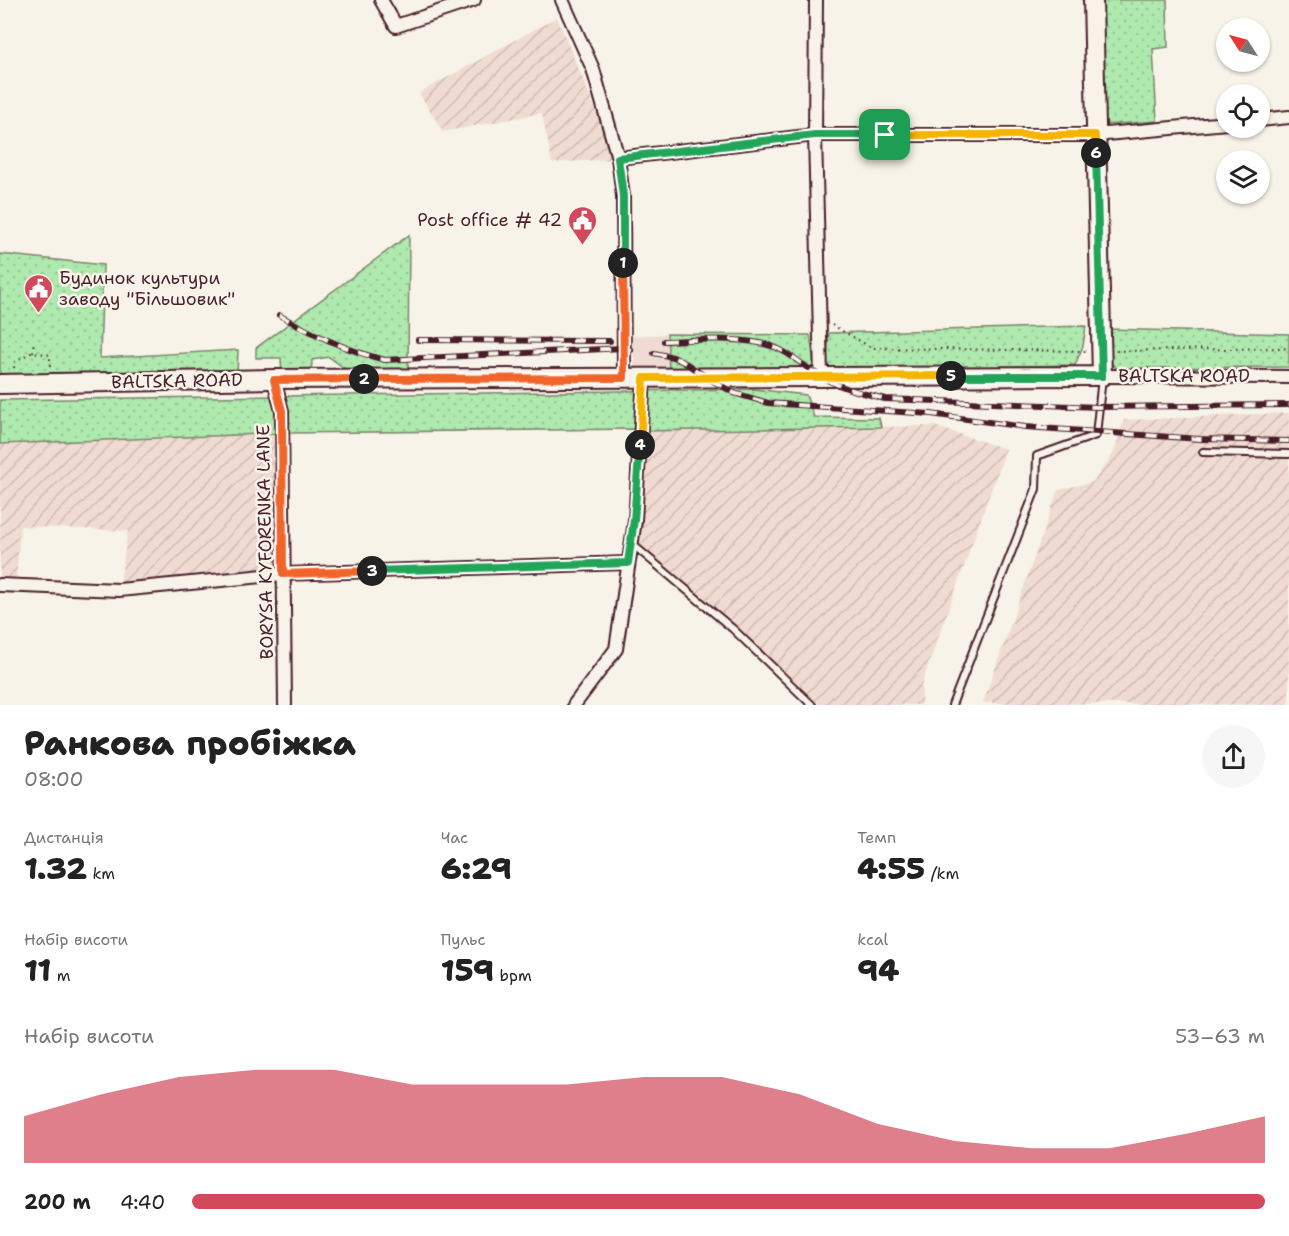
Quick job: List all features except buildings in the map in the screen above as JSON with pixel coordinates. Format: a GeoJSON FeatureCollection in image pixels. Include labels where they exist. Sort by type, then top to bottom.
{"type":"FeatureCollection","features":[{"type":"Feature","properties":{"kind":"main road"},"geometry":{"type":"LineString","coordinates":[[1093,0],[1102,376]]}},
{"type":"Feature","properties":{"kind":"main road","name":"BALTSKA ROAD"},"geometry":{"type":"LineString","coordinates":[[6,384],[274,380],[1102,376]]}},
{"type":"Feature","properties":{"kind":"street"},"geometry":{"type":"LineString","coordinates":[[381,0],[396,26],[474,0]]}},
{"type":"Feature","properties":{"kind":"street"},"geometry":{"type":"LineString","coordinates":[[562,0],[593,69],[618,158],[623,196],[624,378]]}},
{"type":"Feature","properties":{"kind":"street"},"geometry":{"type":"LineString","coordinates":[[816,0],[815,135],[821,377]]}},
{"type":"Feature","properties":{"kind":"street"},"geometry":{"type":"LineString","coordinates":[[1270,119],[1289,117]]}},
{"type":"Feature","properties":{"kind":"street"},"geometry":{"type":"LineString","coordinates":[[618,158],[815,135],[1095,135],[1216,124]]}},
{"type":"Feature","properties":{"kind":"street","name":"BALTSKA ROAD"},"geometry":{"type":"LineString","coordinates":[[1102,376],[1289,377]]}},
{"type":"Feature","properties":{"kind":"street"},"geometry":{"type":"LineString","coordinates":[[574,705],[616,649],[631,544],[644,378]]}},
{"type":"Feature","properties":{"kind":"street","name":"BORYSA KYFORENKA LANE"},"geometry":{"type":"LineString","coordinates":[[274,380],[282,411],[285,705]]}},
{"type":"Feature","properties":{"kind":"street"},"geometry":{"type":"LineString","coordinates":[[0,585],[119,590],[283,574],[628,563]]}},
{"type":"Feature","properties":{"kind":"lane"},"geometry":{"type":"LineString","coordinates":[[952,705],[1036,489],[1037,456],[1096,435],[1102,376]]}},
{"type":"Feature","properties":{"kind":"lane"},"geometry":{"type":"LineString","coordinates":[[1203,452],[1289,454]]}},
{"type":"Feature","properties":{"kind":"lane"},"geometry":{"type":"LineString","coordinates":[[631,544],[733,629],[812,705]]}},
{"type":"Feature","properties":{"kind":"path"},"geometry":{"type":"LineString","coordinates":[[820,324],[832,325],[872,348],[1101,351],[1289,349]]}},
{"type":"Feature","properties":{"kind":"path"},"geometry":{"type":"LineString","coordinates":[[33,352],[34,340]]}},
{"type":"Feature","properties":{"kind":"path"},"geometry":{"type":"LineString","coordinates":[[6,384],[15,361],[33,352],[50,355],[51,383]]}},
{"type":"Feature","properties":{"kind":"shaded area"},"geometry":{"type":"Polygon","coordinates":[[[557,17],[616,159],[552,163],[542,113],[443,132],[419,93],[557,17]]]}},
{"type":"Feature","properties":{"kind":"shaded area"},"geometry":{"type":"Polygon","coordinates":[[[667,334],[669,370],[635,373],[632,336],[667,334]]]}},
{"type":"Feature","properties":{"kind":"shaded area"},"geometry":{"type":"Polygon","coordinates":[[[1289,413],[1289,705],[983,703],[1058,490],[1093,482],[1114,453],[1124,420],[1289,413]]]}},
{"type":"Feature","properties":{"kind":"shaded area"},"geometry":{"type":"Polygon","coordinates":[[[934,426],[1006,449],[922,683],[921,705],[820,705],[735,628],[634,543],[642,431],[934,426]]]}},
{"type":"Feature","properties":{"kind":"shaded area"},"geometry":{"type":"Polygon","coordinates":[[[279,433],[280,573],[119,588],[128,531],[20,526],[16,584],[0,584],[0,444],[279,433]]]}},
{"type":"Feature","properties":{"kind":"green space"},"geometry":{"type":"Polygon","coordinates":[[[1100,0],[1167,0],[1168,47],[1153,49],[1157,121],[1103,125],[1100,0]]]}},
{"type":"Feature","properties":{"kind":"green space"},"geometry":{"type":"Polygon","coordinates":[[[409,235],[408,371],[352,374],[329,357],[312,360],[311,376],[282,377],[281,358],[256,358],[256,348],[409,235]]]}},
{"type":"Feature","properties":{"kind":"green space"},"geometry":{"type":"Polygon","coordinates":[[[0,254],[103,265],[100,358],[238,350],[237,376],[0,377],[0,254]]]}},
{"type":"Feature","properties":{"kind":"green space"},"geometry":{"type":"Polygon","coordinates":[[[1086,326],[1083,346],[1075,365],[826,370],[829,333],[1086,326]]]}},
{"type":"Feature","properties":{"kind":"green space"},"geometry":{"type":"Polygon","coordinates":[[[1107,329],[1289,334],[1289,367],[1116,368],[1107,359],[1107,329]]]}},
{"type":"Feature","properties":{"kind":"green space"},"geometry":{"type":"Polygon","coordinates":[[[667,334],[810,335],[815,370],[669,370],[667,334]]]}},
{"type":"Feature","properties":{"kind":"green space"},"geometry":{"type":"Polygon","coordinates":[[[753,389],[806,395],[814,417],[879,418],[881,427],[286,433],[0,444],[0,400],[753,389]]]}},
{"type":"Feature","properties":{"kind":"railway"},"geometry":{"type":"LineString","coordinates":[[279,315],[330,341],[385,360],[623,348],[631,350]]}},
{"type":"Feature","properties":{"kind":"railway"},"geometry":{"type":"LineString","coordinates":[[418,340],[610,341]]}},
{"type":"Feature","properties":{"kind":"railway"},"geometry":{"type":"LineString","coordinates":[[664,341],[749,341],[774,347],[836,384],[885,399],[1099,407],[1289,405]]}},
{"type":"Feature","properties":{"kind":"railway"},"geometry":{"type":"LineString","coordinates":[[654,353],[673,357],[734,393],[768,403],[931,414],[1025,427],[1200,439],[1289,441]]}},
{"type":"Feature","properties":{"kind":"place","name":"Post office # 42"},"geometry":{"type":"Point","coordinates":[583,246]}},
{"type":"Feature","properties":{"kind":"place","name":"Будинок культури заводу \"Більшовик\""},"geometry":{"type":"Point","coordinates":[38,314]}},
{"type":"Feature","properties":{"kind":"route"},"geometry":{"type":"LineString","coordinates":[[815,135],[885,135],[1095,135],[1102,376],[644,378],[634,520],[628,563],[283,574],[282,411],[274,380],[624,378],[623,196],[618,158],[815,135]]}}]}
